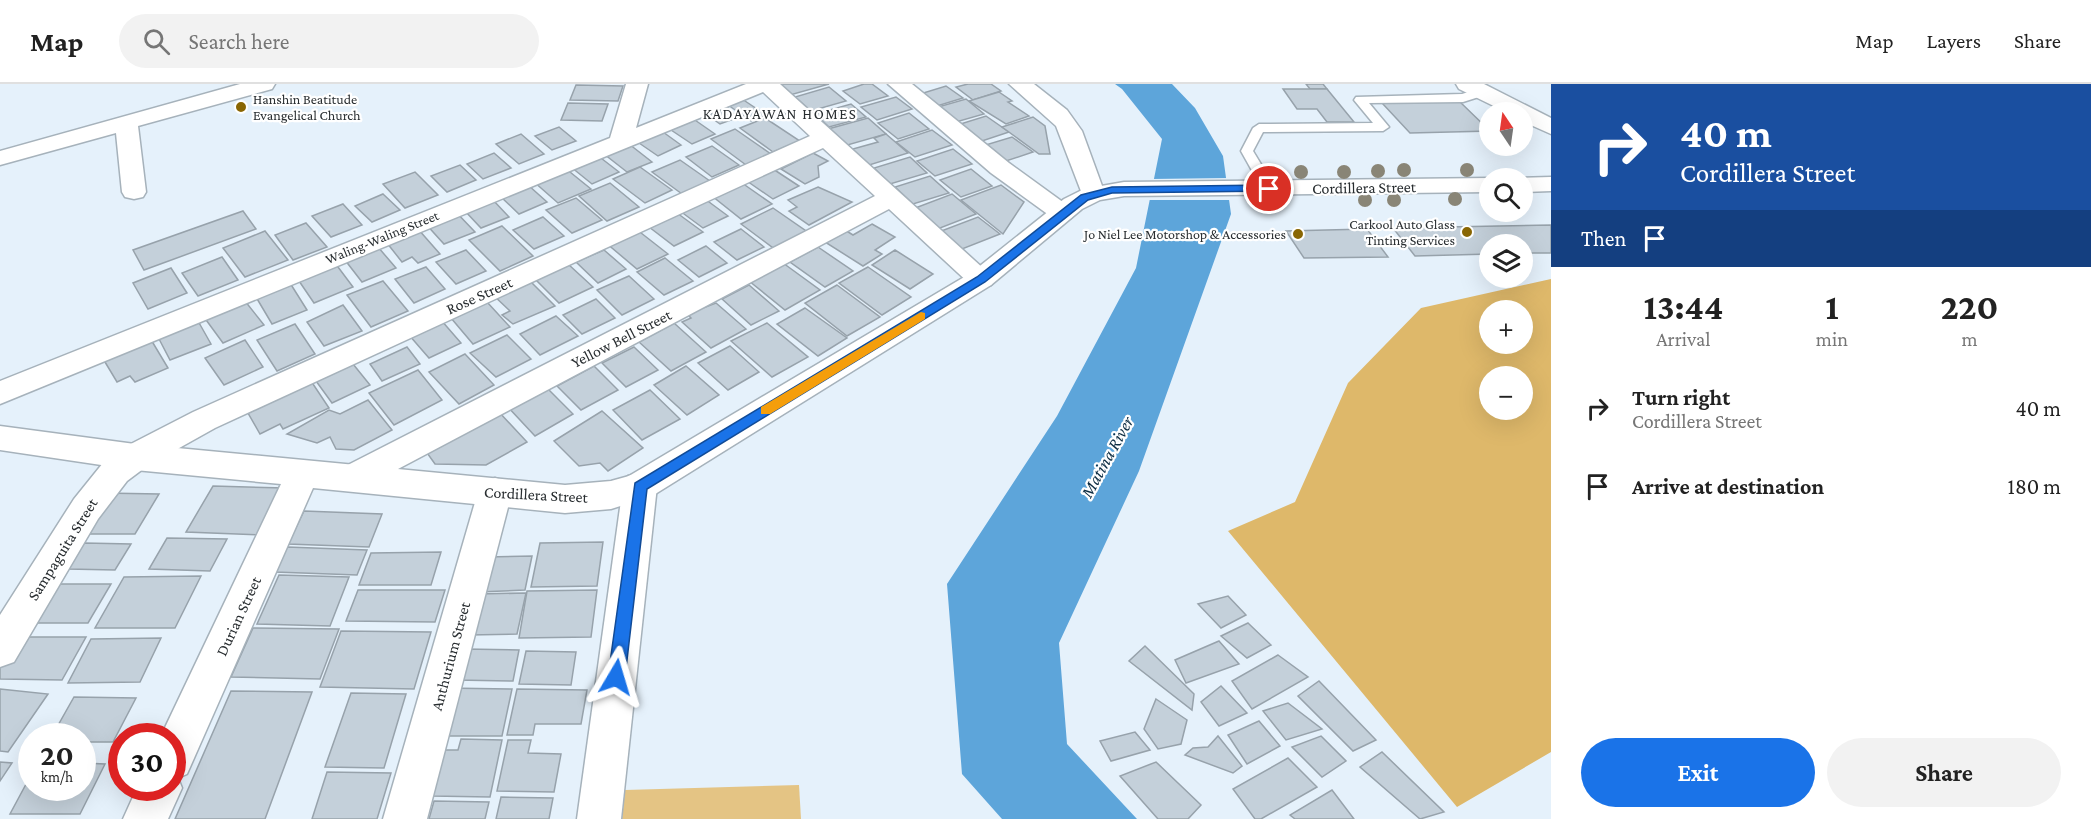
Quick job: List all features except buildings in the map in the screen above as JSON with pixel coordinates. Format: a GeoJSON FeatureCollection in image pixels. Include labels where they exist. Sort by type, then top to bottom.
{"type":"FeatureCollection","features":[{"type":"Feature","properties":{"kind":"street"},"geometry":{"type":"LineString","coordinates":[[0,159],[264,84]]}},
{"type":"Feature","properties":{"kind":"street"},"geometry":{"type":"LineString","coordinates":[[621,140],[638,84]]}},
{"type":"Feature","properties":{"kind":"street"},"geometry":{"type":"LineString","coordinates":[[766,84],[981,279]]}},
{"type":"Feature","properties":{"kind":"street","name":"Waling-Waling Street"},"geometry":{"type":"LineString","coordinates":[[0,393],[621,140],[766,84]]}},
{"type":"Feature","properties":{"kind":"street"},"geometry":{"type":"LineString","coordinates":[[899,84],[1000,168],[1062,213]]}},
{"type":"Feature","properties":{"kind":"street"},"geometry":{"type":"LineString","coordinates":[[1020,84],[1043,100],[1067,125],[1075,139],[1083,173],[1093,194]]}},
{"type":"Feature","properties":{"kind":"street"},"geometry":{"type":"LineString","coordinates":[[1474,88],[1551,127]]}},
{"type":"Feature","properties":{"kind":"street"},"geometry":{"type":"LineString","coordinates":[[126,123],[134,192]]}},
{"type":"Feature","properties":{"kind":"street","name":"Rose Street"},"geometry":{"type":"LineString","coordinates":[[135,458],[204,420],[825,138]]}},
{"type":"Feature","properties":{"kind":"street"},"geometry":{"type":"LineString","coordinates":[[1533,184],[1551,184]]}},
{"type":"Feature","properties":{"kind":"street","name":"Cordillera Street"},"geometry":{"type":"LineString","coordinates":[[0,438],[135,458],[495,492],[589,498],[611,495],[640,486],[981,279],[1062,213],[1093,194],[1124,189],[1479,185]]}},
{"type":"Feature","properties":{"kind":"street","name":"Yellow Bell Street"},"geometry":{"type":"LineString","coordinates":[[352,478],[891,198]]}},
{"type":"Feature","properties":{"kind":"street","name":"Sampaguita Street"},"geometry":{"type":"LineString","coordinates":[[0,649],[86,509],[115,472],[135,458]]}},
{"type":"Feature","properties":{"kind":"street","name":"Durian Street"},"geometry":{"type":"LineString","coordinates":[[186,728],[303,473]]}},
{"type":"Feature","properties":{"kind":"street"},"geometry":{"type":"LineString","coordinates":[[599,819],[640,486]]}},
{"type":"Feature","properties":{"kind":"street","name":"Anthurium Street"},"geometry":{"type":"LineString","coordinates":[[405,819],[495,492]]}},
{"type":"Feature","properties":{"kind":"street"},"geometry":{"type":"LineString","coordinates":[[145,819],[154,801]]}},
{"type":"Feature","properties":{"kind":"lane"},"geometry":{"type":"LineString","coordinates":[[1261,189],[1247,151],[1258,128],[1383,127],[1360,100],[1462,98],[1474,88]]}},
{"type":"Feature","properties":{"kind":"shaded area"},"geometry":{"type":"Polygon","coordinates":[[[1551,279],[1551,752],[1457,807],[1228,531],[1295,502],[1348,383],[1421,308],[1511,288],[1533,288],[1533,283],[1551,279]]]}},
{"type":"Feature","properties":{"kind":"shaded area"},"geometry":{"type":"Polygon","coordinates":[[[799,785],[801,819],[622,819],[625,790],[799,785]]]}},
{"type":"Feature","properties":{"kind":"water","name":"Matina River"},"geometry":{"type":"Polygon","coordinates":[[[1115,84],[1172,84],[1195,108],[1223,156],[1231,214],[1139,471],[1059,643],[1067,744],[1137,819],[1002,819],[962,774],[947,584],[1057,416],[1136,268],[1162,139],[1122,89],[1115,84]]]}},
{"type":"Feature","properties":{"kind":"pier"},"geometry":{"type":"Polygon","coordinates":[[[1229,178],[1232,200],[1147,200],[1151,179],[1229,178]]]}},
{"type":"Feature","properties":{"kind":"slow traffic"},"geometry":{"type":"LineString","coordinates":[[765,410],[921,316]]}},
{"type":"Feature","properties":{"kind":"place","name":"Hanshin Beatitude Evangelical Church"},"geometry":{"type":"Point","coordinates":[241,107]}},
{"type":"Feature","properties":{"kind":"place","name":"Carkool Auto Glass Tinting Services"},"geometry":{"type":"Point","coordinates":[1467,232]}},
{"type":"Feature","properties":{"kind":"place","name":"Jo Niel Lee Motorshop & Accessories"},"geometry":{"type":"Point","coordinates":[1298,234]}},
{"type":"Feature","properties":{"kind":"district","name":"KADAYAWAN HOMES"},"geometry":{"type":"Point","coordinates":[780,114]}},
{"type":"Feature","properties":{"kind":"route"},"geometry":{"type":"LineString","coordinates":[[616,677],[640,486],[981,279],[1020,250],[1073,204],[1084,198],[1112,190],[1269,189]]}}]}
